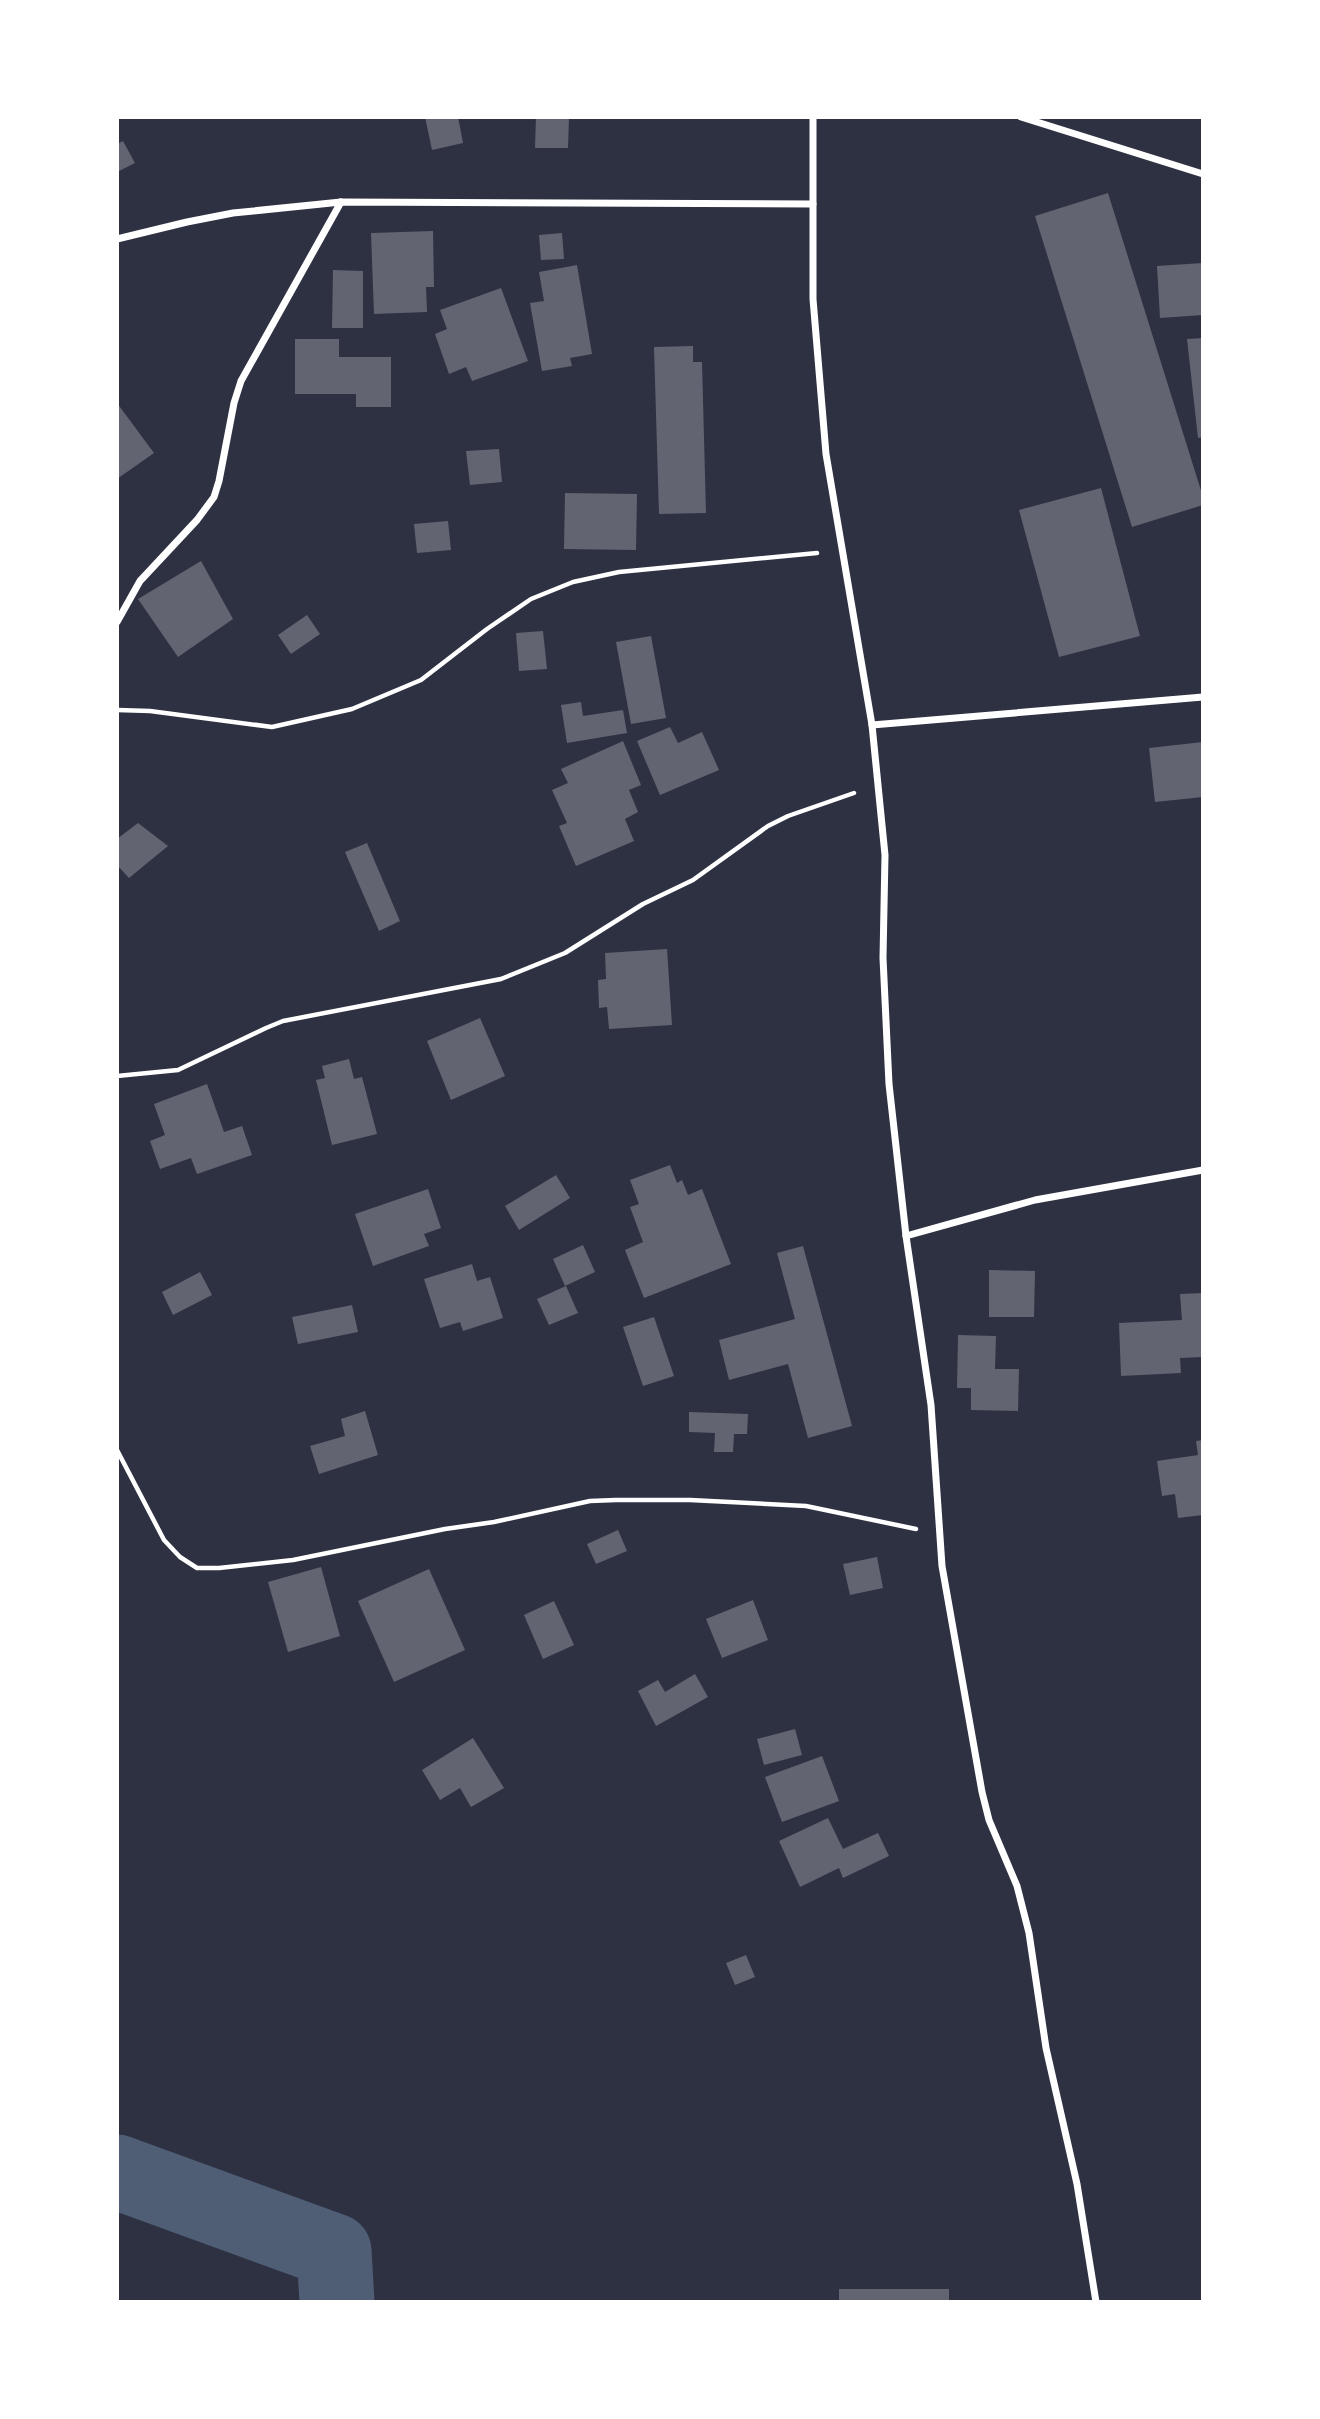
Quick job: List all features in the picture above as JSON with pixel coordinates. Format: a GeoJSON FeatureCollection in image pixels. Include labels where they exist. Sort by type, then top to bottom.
{"type":"FeatureCollection","features":[{"type":"Feature","properties":{"kind":"street"},"geometry":{"type":"LineString","coordinates":[[813,117],[813,299],[826,454],[872,725],[885,855],[883,958],[889,1084],[906,1237],[931,1405],[942,1566],[982,1792],[989,1820],[1017,1886],[1029,1933],[1046,2048],[1077,2184],[1096,2302]]}},
{"type":"Feature","properties":{"kind":"street"},"geometry":{"type":"LineString","coordinates":[[1021,117],[1203,174]]}},
{"type":"Feature","properties":{"kind":"street"},"geometry":{"type":"LineString","coordinates":[[117,239],[233,213],[341,202],[813,204]]}},
{"type":"Feature","properties":{"kind":"street"},"geometry":{"type":"LineString","coordinates":[[117,622],[140,581],[198,520],[214,497],[241,381],[341,202]]}},
{"type":"Feature","properties":{"kind":"street"},"geometry":{"type":"LineString","coordinates":[[872,725],[1203,697]]}},
{"type":"Feature","properties":{"kind":"street"},"geometry":{"type":"LineString","coordinates":[[906,1237],[1035,1200],[1203,1170]]}},
{"type":"Feature","properties":{"kind":"path"},"geometry":{"type":"LineString","coordinates":[[117,710],[150,711],[272,727],[286,725],[352,709],[421,680],[531,599],[573,582],[619,572],[843,551]]}},
{"type":"Feature","properties":{"kind":"path"},"geometry":{"type":"LineString","coordinates":[[117,1076],[178,1070],[284,1021],[501,979],[565,953],[643,904],[693,880],[768,826],[788,816],[878,784]]}},
{"type":"Feature","properties":{"kind":"path"},"geometry":{"type":"LineString","coordinates":[[117,1450],[164,1540],[180,1558],[198,1568],[293,1560],[579,1503],[616,1500],[690,1500],[806,1506],[940,1534]]}},
{"type":"Feature","properties":{"kind":"building"},"geometry":{"type":"Polygon","coordinates":[[[425,117],[458,117],[463,143],[432,150],[425,117]]]}},
{"type":"Feature","properties":{"kind":"building"},"geometry":{"type":"Polygon","coordinates":[[[536,117],[569,117],[568,148],[535,148],[536,117]]]}},
{"type":"Feature","properties":{"kind":"building"},"geometry":{"type":"Polygon","coordinates":[[[123,141],[135,163],[117,172],[117,144],[123,141]]]}},
{"type":"Feature","properties":{"kind":"building"},"geometry":{"type":"Polygon","coordinates":[[[1108,193],[1203,497],[1203,505],[1132,527],[1035,216],[1108,193]]]}},
{"type":"Feature","properties":{"kind":"building"},"geometry":{"type":"Polygon","coordinates":[[[433,231],[434,287],[426,287],[427,312],[374,314],[371,233],[433,231]]]}},
{"type":"Feature","properties":{"kind":"building"},"geometry":{"type":"Polygon","coordinates":[[[562,233],[564,259],[541,260],[539,235],[562,233]]]}},
{"type":"Feature","properties":{"kind":"building"},"geometry":{"type":"Polygon","coordinates":[[[1203,263],[1203,315],[1160,318],[1157,266],[1203,263]]]}},
{"type":"Feature","properties":{"kind":"building"},"geometry":{"type":"Polygon","coordinates":[[[577,265],[592,354],[570,358],[572,366],[542,371],[530,303],[544,301],[539,272],[577,265]]]}},
{"type":"Feature","properties":{"kind":"building"},"geometry":{"type":"Polygon","coordinates":[[[333,270],[363,271],[363,328],[332,328],[333,270]]]}},
{"type":"Feature","properties":{"kind":"building"},"geometry":{"type":"Polygon","coordinates":[[[501,288],[528,361],[472,381],[466,367],[449,374],[435,334],[447,329],[440,310],[501,288]]]}},
{"type":"Feature","properties":{"kind":"building"},"geometry":{"type":"Polygon","coordinates":[[[1203,338],[1203,437],[1198,438],[1187,339],[1203,338]]]}},
{"type":"Feature","properties":{"kind":"building"},"geometry":{"type":"Polygon","coordinates":[[[295,339],[339,339],[339,357],[391,357],[391,407],[356,407],[356,394],[295,394],[295,339]]]}},
{"type":"Feature","properties":{"kind":"building"},"geometry":{"type":"Polygon","coordinates":[[[693,346],[693,362],[702,362],[706,513],[659,514],[654,347],[693,346]]]}},
{"type":"Feature","properties":{"kind":"building"},"geometry":{"type":"Polygon","coordinates":[[[117,403],[154,453],[117,479],[117,403]]]}},
{"type":"Feature","properties":{"kind":"building"},"geometry":{"type":"Polygon","coordinates":[[[499,449],[502,482],[470,485],[466,451],[499,449]]]}},
{"type":"Feature","properties":{"kind":"building"},"geometry":{"type":"Polygon","coordinates":[[[1101,488],[1140,636],[1059,657],[1019,510],[1101,488]]]}},
{"type":"Feature","properties":{"kind":"building"},"geometry":{"type":"Polygon","coordinates":[[[565,493],[637,494],[636,550],[564,549],[565,493]]]}},
{"type":"Feature","properties":{"kind":"building"},"geometry":{"type":"Polygon","coordinates":[[[448,521],[451,550],[417,553],[414,524],[448,521]]]}},
{"type":"Feature","properties":{"kind":"building"},"geometry":{"type":"Polygon","coordinates":[[[201,561],[233,619],[178,657],[138,599],[201,561]]]}},
{"type":"Feature","properties":{"kind":"building"},"geometry":{"type":"Polygon","coordinates":[[[307,615],[320,634],[291,654],[278,635],[307,615]]]}},
{"type":"Feature","properties":{"kind":"building"},"geometry":{"type":"Polygon","coordinates":[[[543,631],[547,669],[519,671],[516,633],[543,631]]]}},
{"type":"Feature","properties":{"kind":"building"},"geometry":{"type":"Polygon","coordinates":[[[651,636],[666,718],[631,724],[616,642],[651,636]]]}},
{"type":"Feature","properties":{"kind":"building"},"geometry":{"type":"Polygon","coordinates":[[[581,702],[583,716],[623,710],[627,733],[567,743],[561,705],[581,702]]]}},
{"type":"Feature","properties":{"kind":"building"},"geometry":{"type":"Polygon","coordinates":[[[670,727],[678,743],[702,732],[719,770],[660,795],[637,741],[670,727]]]}},
{"type":"Feature","properties":{"kind":"building"},"geometry":{"type":"Polygon","coordinates":[[[623,741],[641,785],[629,790],[638,812],[625,819],[634,841],[576,866],[559,826],[567,823],[552,790],[568,783],[561,769],[623,741]]]}},
{"type":"Feature","properties":{"kind":"building"},"geometry":{"type":"Polygon","coordinates":[[[1203,742],[1203,797],[1155,802],[1149,748],[1203,742]]]}},
{"type":"Feature","properties":{"kind":"building"},"geometry":{"type":"Polygon","coordinates":[[[138,823],[168,846],[129,878],[117,865],[117,839],[138,823]]]}},
{"type":"Feature","properties":{"kind":"building"},"geometry":{"type":"Polygon","coordinates":[[[367,843],[400,921],[379,931],[345,852],[367,843]]]}},
{"type":"Feature","properties":{"kind":"building"},"geometry":{"type":"Polygon","coordinates":[[[667,949],[672,1025],[609,1029],[607,1007],[599,1008],[598,980],[606,979],[605,953],[667,949]]]}},
{"type":"Feature","properties":{"kind":"building"},"geometry":{"type":"Polygon","coordinates":[[[480,1018],[505,1076],[451,1100],[427,1041],[480,1018]]]}},
{"type":"Feature","properties":{"kind":"building"},"geometry":{"type":"Polygon","coordinates":[[[349,1059],[354,1079],[362,1077],[377,1134],[332,1145],[316,1080],[325,1078],[322,1066],[349,1059]]]}},
{"type":"Feature","properties":{"kind":"building"},"geometry":{"type":"Polygon","coordinates":[[[207,1084],[224,1132],[242,1126],[252,1155],[197,1174],[191,1158],[160,1169],[150,1141],[165,1135],[154,1104],[207,1084]]]}},
{"type":"Feature","properties":{"kind":"building"},"geometry":{"type":"Polygon","coordinates":[[[670,1165],[677,1183],[682,1180],[688,1195],[702,1189],[731,1264],[644,1298],[625,1250],[643,1242],[630,1207],[639,1204],[630,1180],[670,1165]]]}},
{"type":"Feature","properties":{"kind":"building"},"geometry":{"type":"Polygon","coordinates":[[[556,1175],[570,1198],[519,1230],[505,1206],[556,1175]]]}},
{"type":"Feature","properties":{"kind":"building"},"geometry":{"type":"Polygon","coordinates":[[[428,1189],[441,1228],[424,1234],[429,1246],[373,1266],[355,1214],[428,1189]]]}},
{"type":"Feature","properties":{"kind":"building"},"geometry":{"type":"Polygon","coordinates":[[[583,1245],[595,1272],[565,1286],[553,1259],[583,1245]]]}},
{"type":"Feature","properties":{"kind":"building"},"geometry":{"type":"Polygon","coordinates":[[[803,1246],[852,1426],[808,1438],[788,1364],[729,1380],[719,1340],[795,1319],[777,1253],[803,1246]]]}},
{"type":"Feature","properties":{"kind":"building"},"geometry":{"type":"Polygon","coordinates":[[[472,1264],[477,1281],[490,1277],[503,1318],[463,1331],[460,1322],[440,1328],[424,1279],[472,1264]]]}},
{"type":"Feature","properties":{"kind":"building"},"geometry":{"type":"Polygon","coordinates":[[[989,1270],[1035,1271],[1034,1317],[989,1317],[989,1270]]]}},
{"type":"Feature","properties":{"kind":"building"},"geometry":{"type":"Polygon","coordinates":[[[200,1272],[212,1295],[173,1315],[162,1292],[200,1272]]]}},
{"type":"Feature","properties":{"kind":"building"},"geometry":{"type":"Polygon","coordinates":[[[566,1286],[578,1313],[549,1325],[537,1299],[566,1286]]]}},
{"type":"Feature","properties":{"kind":"building"},"geometry":{"type":"Polygon","coordinates":[[[1203,1293],[1203,1357],[1180,1358],[1181,1373],[1121,1376],[1119,1323],[1182,1320],[1180,1294],[1203,1293]]]}},
{"type":"Feature","properties":{"kind":"building"},"geometry":{"type":"Polygon","coordinates":[[[352,1305],[358,1332],[298,1344],[292,1317],[352,1305]]]}},
{"type":"Feature","properties":{"kind":"building"},"geometry":{"type":"Polygon","coordinates":[[[654,1317],[674,1376],[643,1386],[623,1327],[654,1317]]]}},
{"type":"Feature","properties":{"kind":"building"},"geometry":{"type":"Polygon","coordinates":[[[958,1335],[996,1336],[995,1369],[1019,1369],[1018,1411],[971,1410],[971,1388],[957,1388],[958,1335]]]}},
{"type":"Feature","properties":{"kind":"building"},"geometry":{"type":"Polygon","coordinates":[[[365,1411],[378,1455],[319,1474],[310,1446],[345,1436],[341,1419],[365,1411]]]}},
{"type":"Feature","properties":{"kind":"building"},"geometry":{"type":"Polygon","coordinates":[[[689,1412],[748,1414],[747,1434],[734,1434],[733,1452],[714,1452],[715,1433],[689,1432],[689,1412]]]}},
{"type":"Feature","properties":{"kind":"building"},"geometry":{"type":"Polygon","coordinates":[[[1203,1440],[1203,1515],[1178,1518],[1175,1494],[1162,1496],[1157,1461],[1198,1455],[1196,1441],[1203,1440]]]}},
{"type":"Feature","properties":{"kind":"building"},"geometry":{"type":"Polygon","coordinates":[[[618,1530],[627,1551],[596,1564],[587,1544],[618,1530]]]}},
{"type":"Feature","properties":{"kind":"building"},"geometry":{"type":"Polygon","coordinates":[[[877,1557],[883,1588],[850,1595],[843,1564],[877,1557]]]}},
{"type":"Feature","properties":{"kind":"building"},"geometry":{"type":"Polygon","coordinates":[[[321,1567],[340,1636],[288,1652],[268,1582],[321,1567]]]}},
{"type":"Feature","properties":{"kind":"building"},"geometry":{"type":"Polygon","coordinates":[[[429,1569],[465,1650],[394,1682],[358,1601],[429,1569]]]}},
{"type":"Feature","properties":{"kind":"building"},"geometry":{"type":"Polygon","coordinates":[[[753,1600],[768,1640],[722,1658],[706,1619],[753,1600]]]}},
{"type":"Feature","properties":{"kind":"building"},"geometry":{"type":"Polygon","coordinates":[[[554,1601],[574,1645],[543,1659],[524,1615],[554,1601]]]}},
{"type":"Feature","properties":{"kind":"building"},"geometry":{"type":"Polygon","coordinates":[[[695,1674],[708,1697],[656,1726],[638,1691],[658,1680],[665,1692],[695,1674]]]}},
{"type":"Feature","properties":{"kind":"building"},"geometry":{"type":"Polygon","coordinates":[[[795,1729],[802,1755],[764,1765],[757,1739],[795,1729]]]}},
{"type":"Feature","properties":{"kind":"building"},"geometry":{"type":"Polygon","coordinates":[[[473,1738],[504,1788],[471,1807],[460,1788],[440,1800],[422,1770],[473,1738]]]}},
{"type":"Feature","properties":{"kind":"building"},"geometry":{"type":"Polygon","coordinates":[[[822,1756],[839,1801],[782,1822],[765,1777],[822,1756]]]}},
{"type":"Feature","properties":{"kind":"building"},"geometry":{"type":"Polygon","coordinates":[[[828,1818],[843,1849],[878,1833],[889,1856],[843,1878],[839,1868],[800,1887],[779,1841],[828,1818]]]}},
{"type":"Feature","properties":{"kind":"building"},"geometry":{"type":"Polygon","coordinates":[[[746,1955],[755,1977],[735,1985],[726,1963],[746,1955]]]}},
{"type":"Feature","properties":{"kind":"building"},"geometry":{"type":"Polygon","coordinates":[[[839,2289],[949,2289],[949,2302],[839,2302],[839,2289]]]}},
{"type":"Feature","properties":{"kind":"waterway"},"geometry":{"type":"LineString","coordinates":[[117,2172],[334,2251],[337,2302]]}}]}
